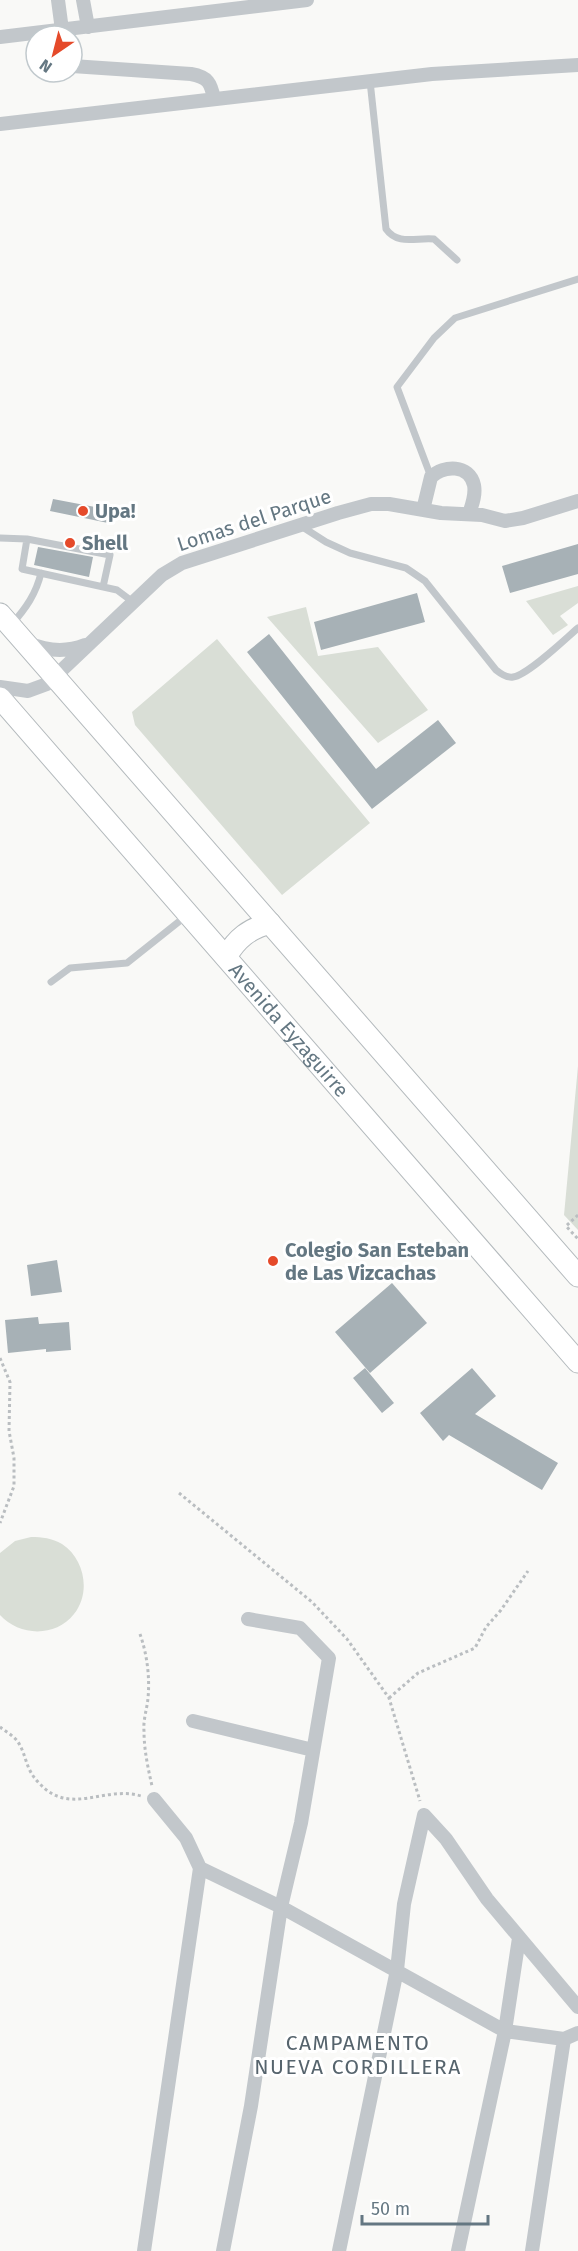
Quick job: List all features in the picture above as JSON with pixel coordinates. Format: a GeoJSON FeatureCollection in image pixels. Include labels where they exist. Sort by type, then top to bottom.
{"type":"FeatureCollection","features":[{"type":"Feature","properties":{"kind":"main road"},"geometry":{"type":"LineString","coordinates":[[11,627],[578,1276]]}},
{"type":"Feature","properties":{"kind":"main road","name":"Avenida Eyzaguirre"},"geometry":{"type":"LineString","coordinates":[[0,698],[578,1362]]}},
{"type":"Feature","properties":{"kind":"main road"},"geometry":{"type":"LineString","coordinates":[[226,957],[243,934],[255,927],[270,923]]}},
{"type":"Feature","properties":{"kind":"street"},"geometry":{"type":"LineString","coordinates":[[58,0],[61,24]]}},
{"type":"Feature","properties":{"kind":"street"},"geometry":{"type":"LineString","coordinates":[[84,0],[88,27]]}},
{"type":"Feature","properties":{"kind":"street"},"geometry":{"type":"LineString","coordinates":[[84,27],[307,0]]}},
{"type":"Feature","properties":{"kind":"street"},"geometry":{"type":"LineString","coordinates":[[0,37],[24,35]]}},
{"type":"Feature","properties":{"kind":"street"},"geometry":{"type":"LineString","coordinates":[[0,124],[370,81],[486,70],[578,65]]}},
{"type":"Feature","properties":{"kind":"street"},"geometry":{"type":"LineString","coordinates":[[84,67],[205,76],[211,84],[214,99]]}},
{"type":"Feature","properties":{"kind":"street"},"geometry":{"type":"LineString","coordinates":[[423,510],[431,477],[444,468],[460,469],[467,473],[474,487],[470,514]]}},
{"type":"Feature","properties":{"kind":"street","name":"Lomas del Parque"},"geometry":{"type":"LineString","coordinates":[[0,687],[28,691],[38,689],[55,678],[162,575],[182,563],[371,504],[389,504],[441,513],[470,514],[505,521],[523,518],[578,501]]}},
{"type":"Feature","properties":{"kind":"street","name":"Lomas del Parque"},"geometry":{"type":"LineString","coordinates":[[11,627],[40,648],[57,651],[74,649],[89,643]]}},
{"type":"Feature","properties":{"kind":"street"},"geometry":{"type":"LineString","coordinates":[[224,2251],[251,2106],[281,1907],[301,1823],[329,1658],[300,1628],[248,1619]]}},
{"type":"Feature","properties":{"kind":"street"},"geometry":{"type":"LineString","coordinates":[[193,1721],[314,1750]]}},
{"type":"Feature","properties":{"kind":"street"},"geometry":{"type":"LineString","coordinates":[[144,2251],[200,1868],[186,1838],[154,1799]]}},
{"type":"Feature","properties":{"kind":"street"},"geometry":{"type":"LineString","coordinates":[[423,1815],[446,1839],[469,1874],[519,1938],[578,2007]]}},
{"type":"Feature","properties":{"kind":"street"},"geometry":{"type":"LineString","coordinates":[[339,2251],[397,1970],[404,1904],[423,1815]]}},
{"type":"Feature","properties":{"kind":"street"},"geometry":{"type":"LineString","coordinates":[[200,1868],[281,1907],[505,2031],[564,2039],[578,2033]]}},
{"type":"Feature","properties":{"kind":"street"},"geometry":{"type":"LineString","coordinates":[[458,2251],[505,2031],[519,1938]]}},
{"type":"Feature","properties":{"kind":"street"},"geometry":{"type":"LineString","coordinates":[[532,2251],[564,2039]]}},
{"type":"Feature","properties":{"kind":"lane"},"geometry":{"type":"LineString","coordinates":[[370,81],[386,229],[399,240],[434,239],[457,260]]}},
{"type":"Feature","properties":{"kind":"lane"},"geometry":{"type":"LineString","coordinates":[[431,477],[397,387],[434,338],[454,318],[578,279]]}},
{"type":"Feature","properties":{"kind":"lane"},"geometry":{"type":"LineString","coordinates":[[301,526],[326,542],[350,553],[406,568],[425,581],[496,670],[508,677],[515,677],[532,667],[578,628]]}},
{"type":"Feature","properties":{"kind":"lane"},"geometry":{"type":"LineString","coordinates":[[0,538],[27,539],[110,555],[103,586]]}},
{"type":"Feature","properties":{"kind":"lane"},"geometry":{"type":"LineString","coordinates":[[27,539],[22,569],[117,590],[133,602]]}},
{"type":"Feature","properties":{"kind":"lane"},"geometry":{"type":"LineString","coordinates":[[11,627],[35,594],[41,573]]}},
{"type":"Feature","properties":{"kind":"lane"},"geometry":{"type":"LineString","coordinates":[[51,982],[70,968],[127,963],[188,914]]}},
{"type":"Feature","properties":{"kind":"path"},"geometry":{"type":"LineString","coordinates":[[578,1215],[566,1226],[578,1239]]}},
{"type":"Feature","properties":{"kind":"path"},"geometry":{"type":"LineString","coordinates":[[0,1358],[10,1382],[9,1431],[14,1458],[14,1486],[0,1523]]}},
{"type":"Feature","properties":{"kind":"path"},"geometry":{"type":"LineString","coordinates":[[179,1493],[312,1602],[347,1639],[389,1698],[412,1770],[423,1815]]}},
{"type":"Feature","properties":{"kind":"path"},"geometry":{"type":"LineString","coordinates":[[389,1698],[418,1673],[475,1648],[486,1627],[501,1610],[528,1571]]}},
{"type":"Feature","properties":{"kind":"path"},"geometry":{"type":"LineString","coordinates":[[0,1727],[18,1742],[30,1774],[40,1785],[61,1799],[87,1799],[132,1793],[154,1799],[146,1757],[144,1728],[148,1676],[140,1634]]}},
{"type":"Feature","properties":{"kind":"shaded area"},"geometry":{"type":"Polygon","coordinates":[[[578,586],[578,603],[560,616],[568,625],[553,635],[526,601],[578,586]]]}},
{"type":"Feature","properties":{"kind":"shaded area"},"geometry":{"type":"Polygon","coordinates":[[[306,607],[318,656],[378,647],[428,710],[378,743],[267,617],[306,607]]]}},
{"type":"Feature","properties":{"kind":"shaded area"},"geometry":{"type":"Polygon","coordinates":[[[217,639],[370,823],[282,895],[135,725],[132,712],[217,639]]]}},
{"type":"Feature","properties":{"kind":"shaded area"},"geometry":{"type":"Polygon","coordinates":[[[578,1066],[578,1230],[564,1215],[578,1066]]]}},
{"type":"Feature","properties":{"kind":"shaded area"},"geometry":{"type":"Polygon","coordinates":[[[31,1537],[54,1540],[70,1550],[76,1558],[83,1577],[83,1596],[74,1614],[66,1622],[47,1630],[27,1630],[17,1627],[0,1615],[0,1553],[15,1541],[31,1537]]]}},
{"type":"Feature","properties":{"kind":"building","name":"Upa!"},"geometry":{"type":"Polygon","coordinates":[[[53,499],[116,511],[113,524],[50,511],[53,499]]]}},
{"type":"Feature","properties":{"kind":"building"},"geometry":{"type":"Polygon","coordinates":[[[578,544],[578,574],[510,593],[502,566],[578,544]]]}},
{"type":"Feature","properties":{"kind":"building"},"geometry":{"type":"Polygon","coordinates":[[[38,547],[93,557],[89,577],[34,565],[38,547]]]}},
{"type":"Feature","properties":{"kind":"building"},"geometry":{"type":"Polygon","coordinates":[[[417,593],[425,622],[321,650],[314,622],[417,593]]]}},
{"type":"Feature","properties":{"kind":"building"},"geometry":{"type":"Polygon","coordinates":[[[269,634],[376,769],[438,720],[456,743],[372,809],[247,652],[269,634]]]}},
{"type":"Feature","properties":{"kind":"building"},"geometry":{"type":"Polygon","coordinates":[[[57,1260],[62,1292],[31,1296],[27,1265],[57,1260]]]}},
{"type":"Feature","properties":{"kind":"building"},"geometry":{"type":"Polygon","coordinates":[[[392,1283],[427,1323],[370,1373],[335,1332],[392,1283]]]}},
{"type":"Feature","properties":{"kind":"building"},"geometry":{"type":"Polygon","coordinates":[[[38,1317],[39,1324],[69,1322],[71,1350],[46,1352],[46,1349],[8,1353],[5,1320],[38,1317]]]}},
{"type":"Feature","properties":{"kind":"building"},"geometry":{"type":"Polygon","coordinates":[[[365,1368],[394,1403],[382,1413],[353,1378],[365,1368]]]}},
{"type":"Feature","properties":{"kind":"building"},"geometry":{"type":"Polygon","coordinates":[[[472,1368],[496,1396],[475,1414],[558,1463],[542,1490],[449,1435],[443,1441],[420,1413],[472,1368]]]}},
{"type":"Feature","properties":{"kind":"place","name":"Upa!"},"geometry":{"type":"Point","coordinates":[83,511]}},
{"type":"Feature","properties":{"kind":"place","name":"Shell"},"geometry":{"type":"Point","coordinates":[70,543]}},
{"type":"Feature","properties":{"kind":"place","name":"Colegio San Esteban de Las Vizcachas"},"geometry":{"type":"Point","coordinates":[273,1261]}},
{"type":"Feature","properties":{"kind":"district","name":"CAMPAMENTO NUEVA CORDILLERA"},"geometry":{"type":"Point","coordinates":[358,2055]}}]}
